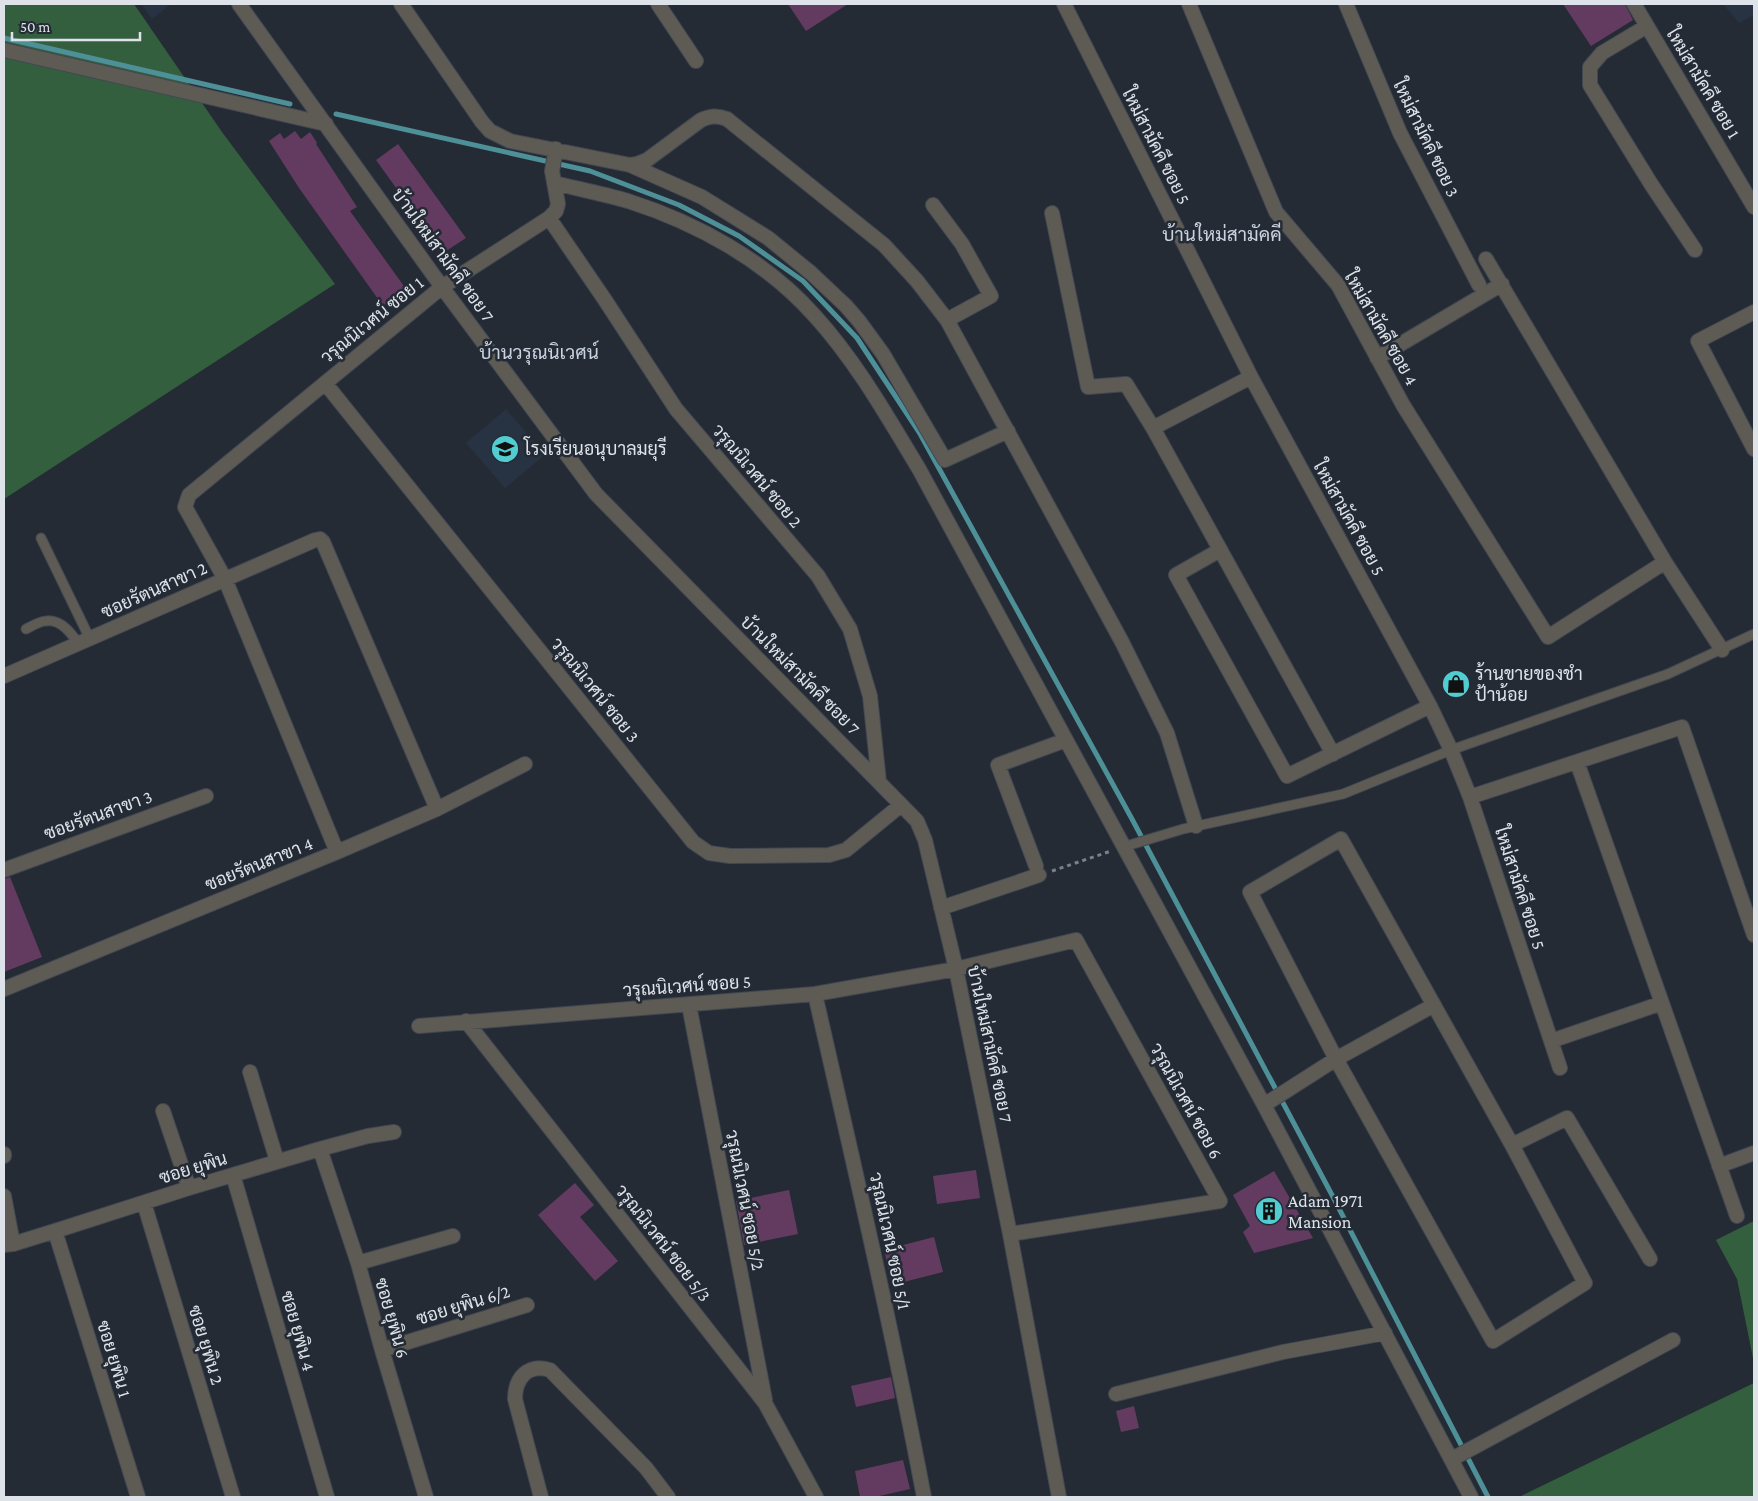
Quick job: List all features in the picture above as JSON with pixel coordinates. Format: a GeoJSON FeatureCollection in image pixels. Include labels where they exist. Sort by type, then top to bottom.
{"type":"FeatureCollection","features":[{"type":"Feature","properties":{"kind":"street","name":"บ้านใหม่สามัคคี ซอย 7"},"geometry":{"type":"LineString","coordinates":[[239,4],[442,287],[596,494],[917,821],[925,840],[956,969],[1010,1234],[1059,1497]]}},
{"type":"Feature","properties":{"kind":"street"},"geometry":{"type":"LineString","coordinates":[[401,4],[490,131],[510,141],[554,152],[630,165],[681,187],[726,211],[768,238],[822,283],[846,306],[879,349],[945,460],[1008,431]]}},
{"type":"Feature","properties":{"kind":"street"},"geometry":{"type":"LineString","coordinates":[[658,4],[696,61]]}},
{"type":"Feature","properties":{"kind":"street","name":"ใหม่สามัคคี ซอย 5"},"geometry":{"type":"LineString","coordinates":[[1064,4],[1251,377],[1430,706],[1451,750],[1470,797],[1560,1068]]}},
{"type":"Feature","properties":{"kind":"street","name":"ใหม่สามัคคี ซอย 4"},"geometry":{"type":"LineString","coordinates":[[1189,4],[1276,212],[1338,285],[1403,405],[1548,637],[1665,562]]}},
{"type":"Feature","properties":{"kind":"street","name":"ใหม่สามัคคี ซอย 3"},"geometry":{"type":"LineString","coordinates":[[1346,4],[1400,133],[1479,285]]}},
{"type":"Feature","properties":{"kind":"street","name":"ใหม่สามัคคี ซอย 1"},"geometry":{"type":"LineString","coordinates":[[1634,4],[1754,207]]}},
{"type":"Feature","properties":{"kind":"street"},"geometry":{"type":"LineString","coordinates":[[1647,26],[1602,52],[1590,67],[1590,84],[1651,184],[1695,250]]}},
{"type":"Feature","properties":{"kind":"street"},"geometry":{"type":"LineString","coordinates":[[4,50],[326,124]]}},
{"type":"Feature","properties":{"kind":"street"},"geometry":{"type":"LineString","coordinates":[[630,165],[647,160],[708,117],[720,116],[727,119],[884,245],[917,282],[947,320],[1122,642],[1167,733],[1196,826]]}},
{"type":"Feature","properties":{"kind":"street"},"geometry":{"type":"LineString","coordinates":[[442,287],[549,218],[556,211],[558,204],[553,177],[554,152]]}},
{"type":"Feature","properties":{"kind":"street"},"geometry":{"type":"LineString","coordinates":[[553,177],[629,201],[691,226],[725,244],[760,267],[788,288],[814,314],[844,351],[874,394],[919,469],[1066,740],[1128,846],[1385,1333],[1454,1457],[1471,1497]]}},
{"type":"Feature","properties":{"kind":"street"},"geometry":{"type":"LineString","coordinates":[[933,205],[962,244],[991,296],[947,320]]}},
{"type":"Feature","properties":{"kind":"street"},"geometry":{"type":"LineString","coordinates":[[1052,213],[1088,387],[1126,384],[1153,428],[1333,754]]}},
{"type":"Feature","properties":{"kind":"street","name":"วรุณนิเวศน์ ซอย 2"},"geometry":{"type":"LineString","coordinates":[[549,218],[606,300],[676,409],[818,576],[850,629],[870,696],[879,782]]}},
{"type":"Feature","properties":{"kind":"street"},"geometry":{"type":"LineString","coordinates":[[1486,259],[1665,562],[1722,650]]}},
{"type":"Feature","properties":{"kind":"street"},"geometry":{"type":"LineString","coordinates":[[1378,358],[1502,284]]}},
{"type":"Feature","properties":{"kind":"street","name":"วรุณนิเวศน์ ซอย 1"},"geometry":{"type":"LineString","coordinates":[[337,852],[225,579],[185,507],[189,495],[442,287]]}},
{"type":"Feature","properties":{"kind":"street"},"geometry":{"type":"LineString","coordinates":[[1754,312],[1698,341],[1749,425],[1754,449]]}},
{"type":"Feature","properties":{"kind":"street"},"geometry":{"type":"LineString","coordinates":[[1153,428],[1251,377]]}},
{"type":"Feature","properties":{"kind":"street","name":"วรุณนิเวศน์ ซอย 3"},"geometry":{"type":"LineString","coordinates":[[325,383],[693,842],[709,852],[730,856],[828,855],[846,850],[901,805]]}},
{"type":"Feature","properties":{"kind":"street","name":"ซอยรัตนสาขา 2"},"geometry":{"type":"LineString","coordinates":[[4,676],[320,539],[323,542],[437,809]]}},
{"type":"Feature","properties":{"kind":"street"},"geometry":{"type":"LineString","coordinates":[[1220,550],[1176,575],[1288,776],[1430,706]]}},
{"type":"Feature","properties":{"kind":"street"},"geometry":{"type":"LineString","coordinates":[[1470,797],[1682,727],[1754,935]]}},
{"type":"Feature","properties":{"kind":"street"},"geometry":{"type":"LineString","coordinates":[[941,908],[1037,871],[998,765],[1066,740]]}},
{"type":"Feature","properties":{"kind":"street"},"geometry":{"type":"LineString","coordinates":[[1577,762],[1737,1216]]}},
{"type":"Feature","properties":{"kind":"street","name":"ซอยรัตนสาขา 4"},"geometry":{"type":"LineString","coordinates":[[4,989],[437,809],[525,764]]}},
{"type":"Feature","properties":{"kind":"street","name":"ซอยรัตนสาขา 3"},"geometry":{"type":"LineString","coordinates":[[4,870],[206,796]]}},
{"type":"Feature","properties":{"kind":"street"},"geometry":{"type":"LineString","coordinates":[[1341,839],[1512,1145],[1586,1283],[1493,1341],[1336,1059],[1250,892],[1341,839]]}},
{"type":"Feature","properties":{"kind":"street","name":"วรุณนิเวศน์ ซอย 6"},"geometry":{"type":"LineString","coordinates":[[956,969],[1076,940],[1220,1201],[1010,1234]]}},
{"type":"Feature","properties":{"kind":"street","name":"วรุณนิเวศน์ ซอย 5"},"geometry":{"type":"LineString","coordinates":[[419,1026],[815,994],[956,969]]}},
{"type":"Feature","properties":{"kind":"street","name":"วรุณนิเวศน์ ซอย 5/1"},"geometry":{"type":"LineString","coordinates":[[815,994],[860,1188],[903,1387],[924,1497]]}},
{"type":"Feature","properties":{"kind":"street"},"geometry":{"type":"LineString","coordinates":[[1550,1042],[1662,1003]]}},
{"type":"Feature","properties":{"kind":"street","name":"วรุณนิเวศน์ ซอย 5/2"},"geometry":{"type":"LineString","coordinates":[[689,1004],[765,1403]]}},
{"type":"Feature","properties":{"kind":"street"},"geometry":{"type":"LineString","coordinates":[[1264,1106],[1336,1059],[1434,1005]]}},
{"type":"Feature","properties":{"kind":"street","name":"วรุณนิเวศน์ ซอย 5/3"},"geometry":{"type":"LineString","coordinates":[[466,1021],[765,1403],[816,1497]]}},
{"type":"Feature","properties":{"kind":"street"},"geometry":{"type":"LineString","coordinates":[[250,1072],[277,1161]]}},
{"type":"Feature","properties":{"kind":"street"},"geometry":{"type":"LineString","coordinates":[[163,1110],[189,1188]]}},
{"type":"Feature","properties":{"kind":"street"},"geometry":{"type":"LineString","coordinates":[[1512,1145],[1567,1118],[1650,1259]]}},
{"type":"Feature","properties":{"kind":"street","name":"ซอย ยุพิน"},"geometry":{"type":"LineString","coordinates":[[8,1244],[277,1161],[368,1136],[394,1132]]}},
{"type":"Feature","properties":{"kind":"street","name":"ซอย ยุพิน 6"},"geometry":{"type":"LineString","coordinates":[[320,1149],[358,1263],[426,1497]]}},
{"type":"Feature","properties":{"kind":"street"},"geometry":{"type":"LineString","coordinates":[[1719,1166],[1754,1153]]}},
{"type":"Feature","properties":{"kind":"street","name":"ซอย ยุพิน 4"},"geometry":{"type":"LineString","coordinates":[[233,1175],[327,1497]]}},
{"type":"Feature","properties":{"kind":"street"},"geometry":{"type":"LineString","coordinates":[[4,1196],[8,1244]]}},
{"type":"Feature","properties":{"kind":"street","name":"ซอย ยุพิน 2"},"geometry":{"type":"LineString","coordinates":[[144,1203],[233,1497]]}},
{"type":"Feature","properties":{"kind":"street","name":"ซอย ยุพิน 1"},"geometry":{"type":"LineString","coordinates":[[55,1231],[138,1497]]}},
{"type":"Feature","properties":{"kind":"street"},"geometry":{"type":"LineString","coordinates":[[358,1263],[453,1236]]}},
{"type":"Feature","properties":{"kind":"street","name":"ซอย ยุพิน 6/2"},"geometry":{"type":"LineString","coordinates":[[382,1350],[527,1305]]}},
{"type":"Feature","properties":{"kind":"street"},"geometry":{"type":"LineString","coordinates":[[1116,1394],[1283,1352],[1385,1333]]}},
{"type":"Feature","properties":{"kind":"street"},"geometry":{"type":"LineString","coordinates":[[1454,1457],[1673,1340]]}},
{"type":"Feature","properties":{"kind":"street"},"geometry":{"type":"LineString","coordinates":[[541,1497],[515,1399],[515,1389],[518,1381],[528,1371],[542,1367],[550,1370],[646,1468],[668,1497]]}},
{"type":"Feature","properties":{"kind":"lane"},"geometry":{"type":"LineString","coordinates":[[41,538],[85,641]]}},
{"type":"Feature","properties":{"kind":"lane"},"geometry":{"type":"LineString","coordinates":[[26,629],[46,621],[58,623],[85,641]]}},
{"type":"Feature","properties":{"kind":"lane"},"geometry":{"type":"LineString","coordinates":[[1128,846],[1196,826],[1343,794],[1451,750],[1668,674],[1754,634]]}},
{"type":"Feature","properties":{"kind":"path"},"geometry":{"type":"LineString","coordinates":[[1037,871],[1128,846]]}},
{"type":"Feature","properties":{"kind":"shaded area"},"geometry":{"type":"Polygon","coordinates":[[[141,4],[171,4],[152,19],[141,4]]]}},
{"type":"Feature","properties":{"kind":"shaded area"},"geometry":{"type":"Polygon","coordinates":[[[1723,4],[1754,4],[1754,15],[1739,23],[1723,4]]]}},
{"type":"Feature","properties":{"kind":"shaded area","name":"โรงเรียนอนุบาลมยุรี"},"geometry":{"type":"Polygon","coordinates":[[[506,409],[545,455],[505,488],[466,443],[506,409]]]}},
{"type":"Feature","properties":{"kind":"green space"},"geometry":{"type":"Polygon","coordinates":[[[4,4],[134,4],[222,132],[335,284],[4,499],[4,4]]]}},
{"type":"Feature","properties":{"kind":"green space"},"geometry":{"type":"Polygon","coordinates":[[[1754,1221],[1754,1363],[1737,1279],[1716,1240],[1754,1221]]]}},
{"type":"Feature","properties":{"kind":"green space"},"geometry":{"type":"Polygon","coordinates":[[[1754,1383],[1754,1497],[1519,1497],[1754,1383]]]}},
{"type":"Feature","properties":{"kind":"building"},"geometry":{"type":"Polygon","coordinates":[[[788,4],[848,4],[806,31],[788,4]]]}},
{"type":"Feature","properties":{"kind":"building"},"geometry":{"type":"Polygon","coordinates":[[[1563,4],[1625,4],[1633,20],[1591,46],[1563,4]]]}},
{"type":"Feature","properties":{"kind":"building"},"geometry":{"type":"Polygon","coordinates":[[[295,131],[301,139],[310,132],[357,207],[350,211],[406,289],[383,306],[299,188],[269,141],[280,133],[284,139],[295,131]]]}},
{"type":"Feature","properties":{"kind":"building"},"geometry":{"type":"Polygon","coordinates":[[[398,144],[466,238],[443,253],[376,160],[398,144]]]}},
{"type":"Feature","properties":{"kind":"building"},"geometry":{"type":"Polygon","coordinates":[[[10,877],[42,957],[4,972],[4,879],[10,877]]]}},
{"type":"Feature","properties":{"kind":"building"},"geometry":{"type":"Polygon","coordinates":[[[976,1170],[980,1198],[937,1204],[933,1176],[976,1170]]]}},
{"type":"Feature","properties":{"kind":"building","name":"Adam 1971 Mansion"},"geometry":{"type":"Polygon","coordinates":[[[1274,1171],[1313,1238],[1254,1253],[1243,1232],[1250,1226],[1233,1195],[1274,1171]]]}},
{"type":"Feature","properties":{"kind":"building"},"geometry":{"type":"Polygon","coordinates":[[[575,1183],[594,1205],[580,1217],[618,1261],[595,1281],[538,1215],[575,1183]]]}},
{"type":"Feature","properties":{"kind":"building"},"geometry":{"type":"Polygon","coordinates":[[[789,1190],[798,1234],[744,1245],[736,1201],[789,1190]]]}},
{"type":"Feature","properties":{"kind":"building"},"geometry":{"type":"Polygon","coordinates":[[[934,1237],[943,1272],[892,1285],[884,1250],[934,1237]]]}},
{"type":"Feature","properties":{"kind":"building"},"geometry":{"type":"Polygon","coordinates":[[[891,1377],[895,1398],[856,1407],[851,1386],[891,1377]]]}},
{"type":"Feature","properties":{"kind":"building"},"geometry":{"type":"Polygon","coordinates":[[[1134,1406],[1139,1428],[1121,1432],[1116,1411],[1134,1406]]]}},
{"type":"Feature","properties":{"kind":"building"},"geometry":{"type":"Polygon","coordinates":[[[903,1460],[910,1489],[875,1497],[860,1497],[855,1471],[903,1460]]]}},
{"type":"Feature","properties":{"kind":"waterway"},"geometry":{"type":"LineString","coordinates":[[4,38],[290,104]]}},
{"type":"Feature","properties":{"kind":"waterway"},"geometry":{"type":"LineString","coordinates":[[336,114],[590,171],[679,205],[739,236],[803,281],[857,338],[919,432],[1132,819],[1332,1195],[1488,1497]]}},
{"type":"Feature","properties":{"kind":"place","name":"โรงเรียนอนุบาลมยุรี"},"geometry":{"type":"Point","coordinates":[505,449]}},
{"type":"Feature","properties":{"kind":"place","name":"ร้านขายของชำ ป้าน้อย"},"geometry":{"type":"Point","coordinates":[1456,684]}},
{"type":"Feature","properties":{"kind":"place","name":"Adam 1971 Mansion"},"geometry":{"type":"Point","coordinates":[1269,1211]}},
{"type":"Feature","properties":{"kind":"district","name":"บ้านใหม่สามัคคี"},"geometry":{"type":"Point","coordinates":[1222,234]}},
{"type":"Feature","properties":{"kind":"district","name":"บ้านวรุณนิเวศน์"},"geometry":{"type":"Point","coordinates":[539,352]}}]}
